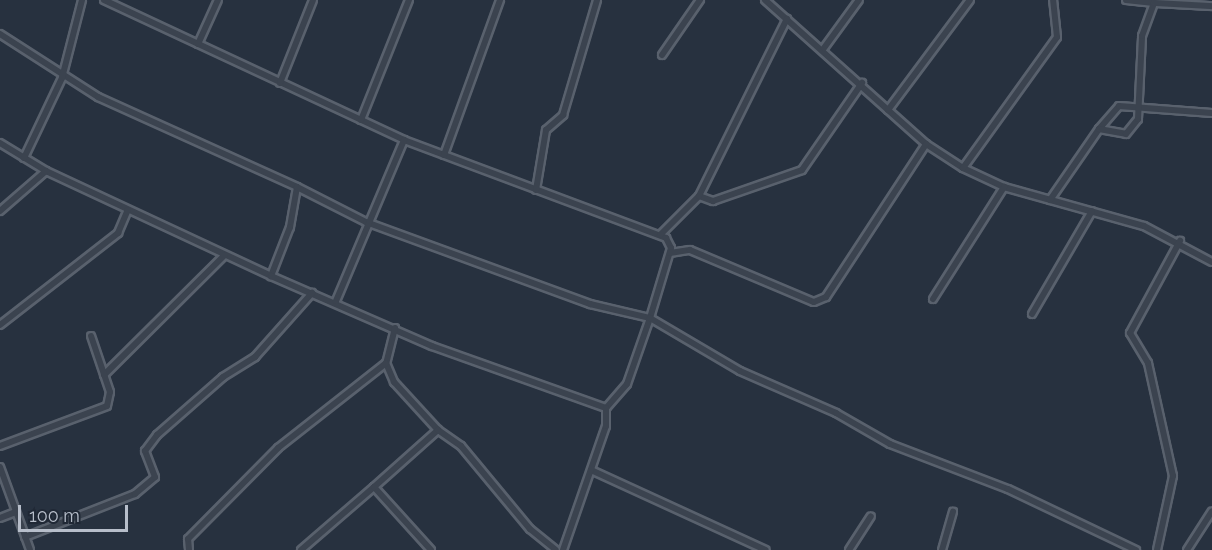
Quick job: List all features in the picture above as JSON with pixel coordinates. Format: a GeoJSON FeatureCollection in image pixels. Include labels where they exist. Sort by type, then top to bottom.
{"type":"FeatureCollection","features":[{"type":"Feature","properties":{"kind":"street"},"geometry":{"type":"LineString","coordinates":[[24,159],[62,78],[82,0]]}},
{"type":"Feature","properties":{"kind":"street"},"geometry":{"type":"LineString","coordinates":[[104,0],[404,140],[660,235],[670,243],[670,253],[653,293],[650,318],[627,384],[606,408],[591,470],[564,550]]}},
{"type":"Feature","properties":{"kind":"street"},"geometry":{"type":"LineString","coordinates":[[120,8],[122,0]]}},
{"type":"Feature","properties":{"kind":"street"},"geometry":{"type":"LineString","coordinates":[[198,44],[218,0]]}},
{"type":"Feature","properties":{"kind":"street"},"geometry":{"type":"LineString","coordinates":[[280,83],[313,0]]}},
{"type":"Feature","properties":{"kind":"street"},"geometry":{"type":"LineString","coordinates":[[361,120],[409,0]]}},
{"type":"Feature","properties":{"kind":"street"},"geometry":{"type":"LineString","coordinates":[[444,155],[452,122],[470,93],[500,0]]}},
{"type":"Feature","properties":{"kind":"street"},"geometry":{"type":"LineString","coordinates":[[536,190],[546,130],[562,116],[597,0]]}},
{"type":"Feature","properties":{"kind":"street"},"geometry":{"type":"LineString","coordinates":[[662,55],[700,0]]}},
{"type":"Feature","properties":{"kind":"street"},"geometry":{"type":"LineString","coordinates":[[765,0],[824,48],[926,144],[963,168],[1004,188],[1092,211],[1180,241],[1212,262]]}},
{"type":"Feature","properties":{"kind":"street"},"geometry":{"type":"LineString","coordinates":[[824,48],[859,0]]}},
{"type":"Feature","properties":{"kind":"street"},"geometry":{"type":"LineString","coordinates":[[888,110],[970,0]]}},
{"type":"Feature","properties":{"kind":"street"},"geometry":{"type":"LineString","coordinates":[[963,168],[1057,37],[1053,0]]}},
{"type":"Feature","properties":{"kind":"street"},"geometry":{"type":"LineString","coordinates":[[1126,0],[1212,6]]}},
{"type":"Feature","properties":{"kind":"street"},"geometry":{"type":"LineString","coordinates":[[1099,129],[1126,134],[1141,105],[1142,36],[1154,3]]}},
{"type":"Feature","properties":{"kind":"street"},"geometry":{"type":"LineString","coordinates":[[660,235],[699,196],[787,19]]}},
{"type":"Feature","properties":{"kind":"street"},"geometry":{"type":"LineString","coordinates":[[0,34],[62,78],[297,187],[366,222],[590,304],[650,318],[740,371],[890,444],[1008,489],[1136,550]]}},
{"type":"Feature","properties":{"kind":"street"},"geometry":{"type":"LineString","coordinates":[[699,196],[713,201],[802,170],[862,83]]}},
{"type":"Feature","properties":{"kind":"street"},"geometry":{"type":"LineString","coordinates":[[1050,200],[1099,129],[1119,106],[1141,105],[1212,113]]}},
{"type":"Feature","properties":{"kind":"street"},"geometry":{"type":"LineString","coordinates":[[336,301],[366,222],[404,140]]}},
{"type":"Feature","properties":{"kind":"street"},"geometry":{"type":"LineString","coordinates":[[0,143],[46,171],[271,276],[336,301],[396,328],[606,408]]}},
{"type":"Feature","properties":{"kind":"street"},"geometry":{"type":"LineString","coordinates":[[670,253],[690,250],[814,302],[826,297],[926,144]]}},
{"type":"Feature","properties":{"kind":"street"},"geometry":{"type":"LineString","coordinates":[[0,211],[46,171]]}},
{"type":"Feature","properties":{"kind":"street"},"geometry":{"type":"LineString","coordinates":[[271,276],[290,227],[297,187]]}},
{"type":"Feature","properties":{"kind":"street"},"geometry":{"type":"LineString","coordinates":[[933,299],[1004,188]]}},
{"type":"Feature","properties":{"kind":"street"},"geometry":{"type":"LineString","coordinates":[[0,325],[118,233],[128,210]]}},
{"type":"Feature","properties":{"kind":"street"},"geometry":{"type":"LineString","coordinates":[[1032,314],[1092,211]]}},
{"type":"Feature","properties":{"kind":"street"},"geometry":{"type":"LineString","coordinates":[[1157,550],[1173,476],[1148,363],[1130,333],[1180,241]]}},
{"type":"Feature","properties":{"kind":"street"},"geometry":{"type":"LineString","coordinates":[[104,375],[225,255]]}},
{"type":"Feature","properties":{"kind":"street"},"geometry":{"type":"LineString","coordinates":[[25,537],[135,494],[149,483],[155,477],[145,451],[157,435],[223,377],[255,357],[312,293]]}},
{"type":"Feature","properties":{"kind":"street"},"geometry":{"type":"LineString","coordinates":[[189,550],[188,539],[278,448],[386,363],[396,328]]}},
{"type":"Feature","properties":{"kind":"street"},"geometry":{"type":"LineString","coordinates":[[0,446],[107,406],[104,375],[91,336]]}},
{"type":"Feature","properties":{"kind":"street"},"geometry":{"type":"LineString","coordinates":[[386,363],[394,382],[438,430],[461,446],[530,529],[556,550]]}},
{"type":"Feature","properties":{"kind":"street"},"geometry":{"type":"LineString","coordinates":[[301,550],[438,430]]}},
{"type":"Feature","properties":{"kind":"street"},"geometry":{"type":"LineString","coordinates":[[0,467],[30,550]]}},
{"type":"Feature","properties":{"kind":"street"},"geometry":{"type":"LineString","coordinates":[[591,470],[765,550]]}},
{"type":"Feature","properties":{"kind":"street"},"geometry":{"type":"LineString","coordinates":[[374,488],[431,550]]}},
{"type":"Feature","properties":{"kind":"street"},"geometry":{"type":"LineString","coordinates":[[1187,550],[1212,511]]}},
{"type":"Feature","properties":{"kind":"street"},"geometry":{"type":"LineString","coordinates":[[0,518],[16,512]]}},
{"type":"Feature","properties":{"kind":"street"},"geometry":{"type":"LineString","coordinates":[[942,550],[953,512]]}},
{"type":"Feature","properties":{"kind":"street"},"geometry":{"type":"LineString","coordinates":[[849,550],[871,516]]}}]}
